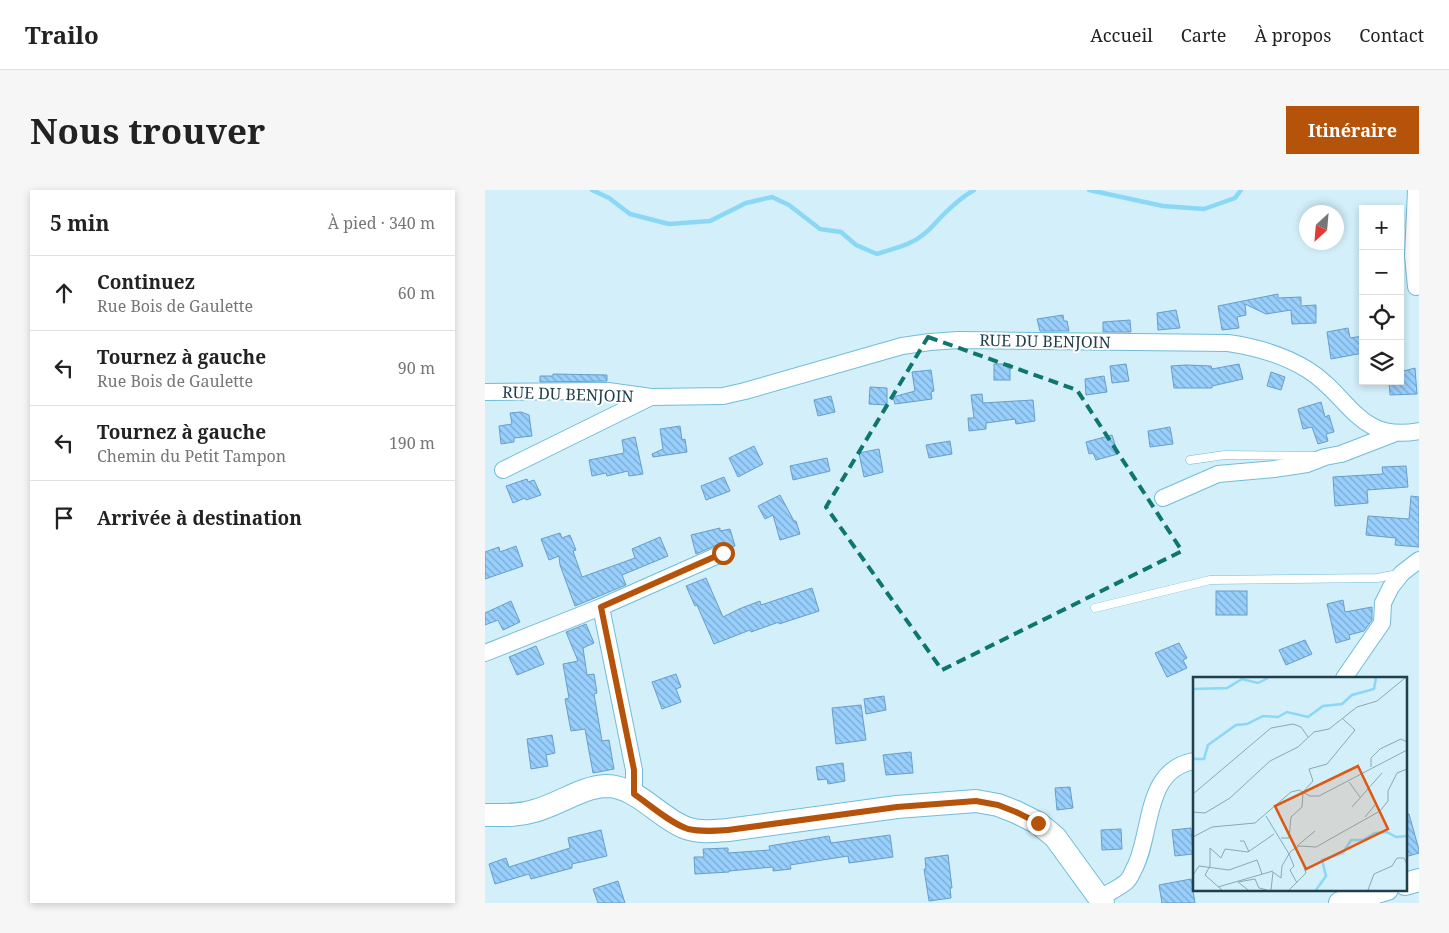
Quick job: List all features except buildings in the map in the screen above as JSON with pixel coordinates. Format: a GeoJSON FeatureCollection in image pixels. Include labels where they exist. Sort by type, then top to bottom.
{"type":"FeatureCollection","features":[{"type":"Feature","properties":{"kind":"street"},"geometry":{"type":"LineString","coordinates":[[1417,190],[1413,256],[1417,281]]}},
{"type":"Feature","properties":{"kind":"street","name":"RUE DU BENJOIN"},"geometry":{"type":"LineString","coordinates":[[485,392],[608,392],[651,397],[723,396],[902,346],[958,340],[1228,343],[1250,346],[1293,361],[1309,370],[1363,421],[1377,430],[1393,434],[1419,431]]}},
{"type":"Feature","properties":{"kind":"street","name":"RUE DU BENJOIN"},"geometry":{"type":"LineString","coordinates":[[503,470],[651,397]]}},
{"type":"Feature","properties":{"kind":"street"},"geometry":{"type":"LineString","coordinates":[[1163,498],[1218,474],[1307,464],[1325,457],[1341,454],[1393,434]]}},
{"type":"Feature","properties":{"kind":"street"},"geometry":{"type":"LineString","coordinates":[[485,654],[601,607],[723,553]]}},
{"type":"Feature","properties":{"kind":"street"},"geometry":{"type":"LineString","coordinates":[[1345,677],[1382,623],[1383,603],[1391,587],[1402,573],[1419,560]]}},
{"type":"Feature","properties":{"kind":"street"},"geometry":{"type":"LineString","coordinates":[[601,607],[634,770],[634,794]]}},
{"type":"Feature","properties":{"kind":"street"},"geometry":{"type":"LineString","coordinates":[[485,815],[516,815],[535,811],[590,789],[607,786],[634,794],[673,822],[687,828],[705,832],[897,807],[976,801],[998,805],[1038,823],[1055,837],[1101,900],[1127,881],[1135,868],[1151,805],[1163,780],[1172,770],[1186,762],[1193,761]]}},
{"type":"Feature","properties":{"kind":"street"},"geometry":{"type":"LineString","coordinates":[[1340,903],[1384,890]]}},
{"type":"Feature","properties":{"kind":"lane"},"geometry":{"type":"LineString","coordinates":[[1190,460],[1225,455],[1325,457]]}},
{"type":"Feature","properties":{"kind":"lane"},"geometry":{"type":"LineString","coordinates":[[1095,608],[1210,580],[1377,578],[1402,573]]}},
{"type":"Feature","properties":{"kind":"highlighted area"},"geometry":{"type":"Polygon","coordinates":[[[928,337],[1077,390],[1182,551],[942,670],[826,507],[928,337]]]}},
{"type":"Feature","properties":{"kind":"waterway"},"geometry":{"type":"LineString","coordinates":[[592,190],[609,198],[630,214],[669,224],[710,221],[746,203],[772,197],[789,205],[820,229],[841,232],[856,245],[877,254],[919,238],[954,205],[974,190]]}},
{"type":"Feature","properties":{"kind":"waterway"},"geometry":{"type":"LineString","coordinates":[[1089,190],[1163,206],[1204,209],[1235,198],[1241,190]]}},
{"type":"Feature","properties":{"kind":"route"},"geometry":{"type":"LineString","coordinates":[[723,553],[601,607],[634,770],[634,794],[673,822],[687,828],[705,832],[897,807],[976,801],[998,805],[1038,823]]}}]}
